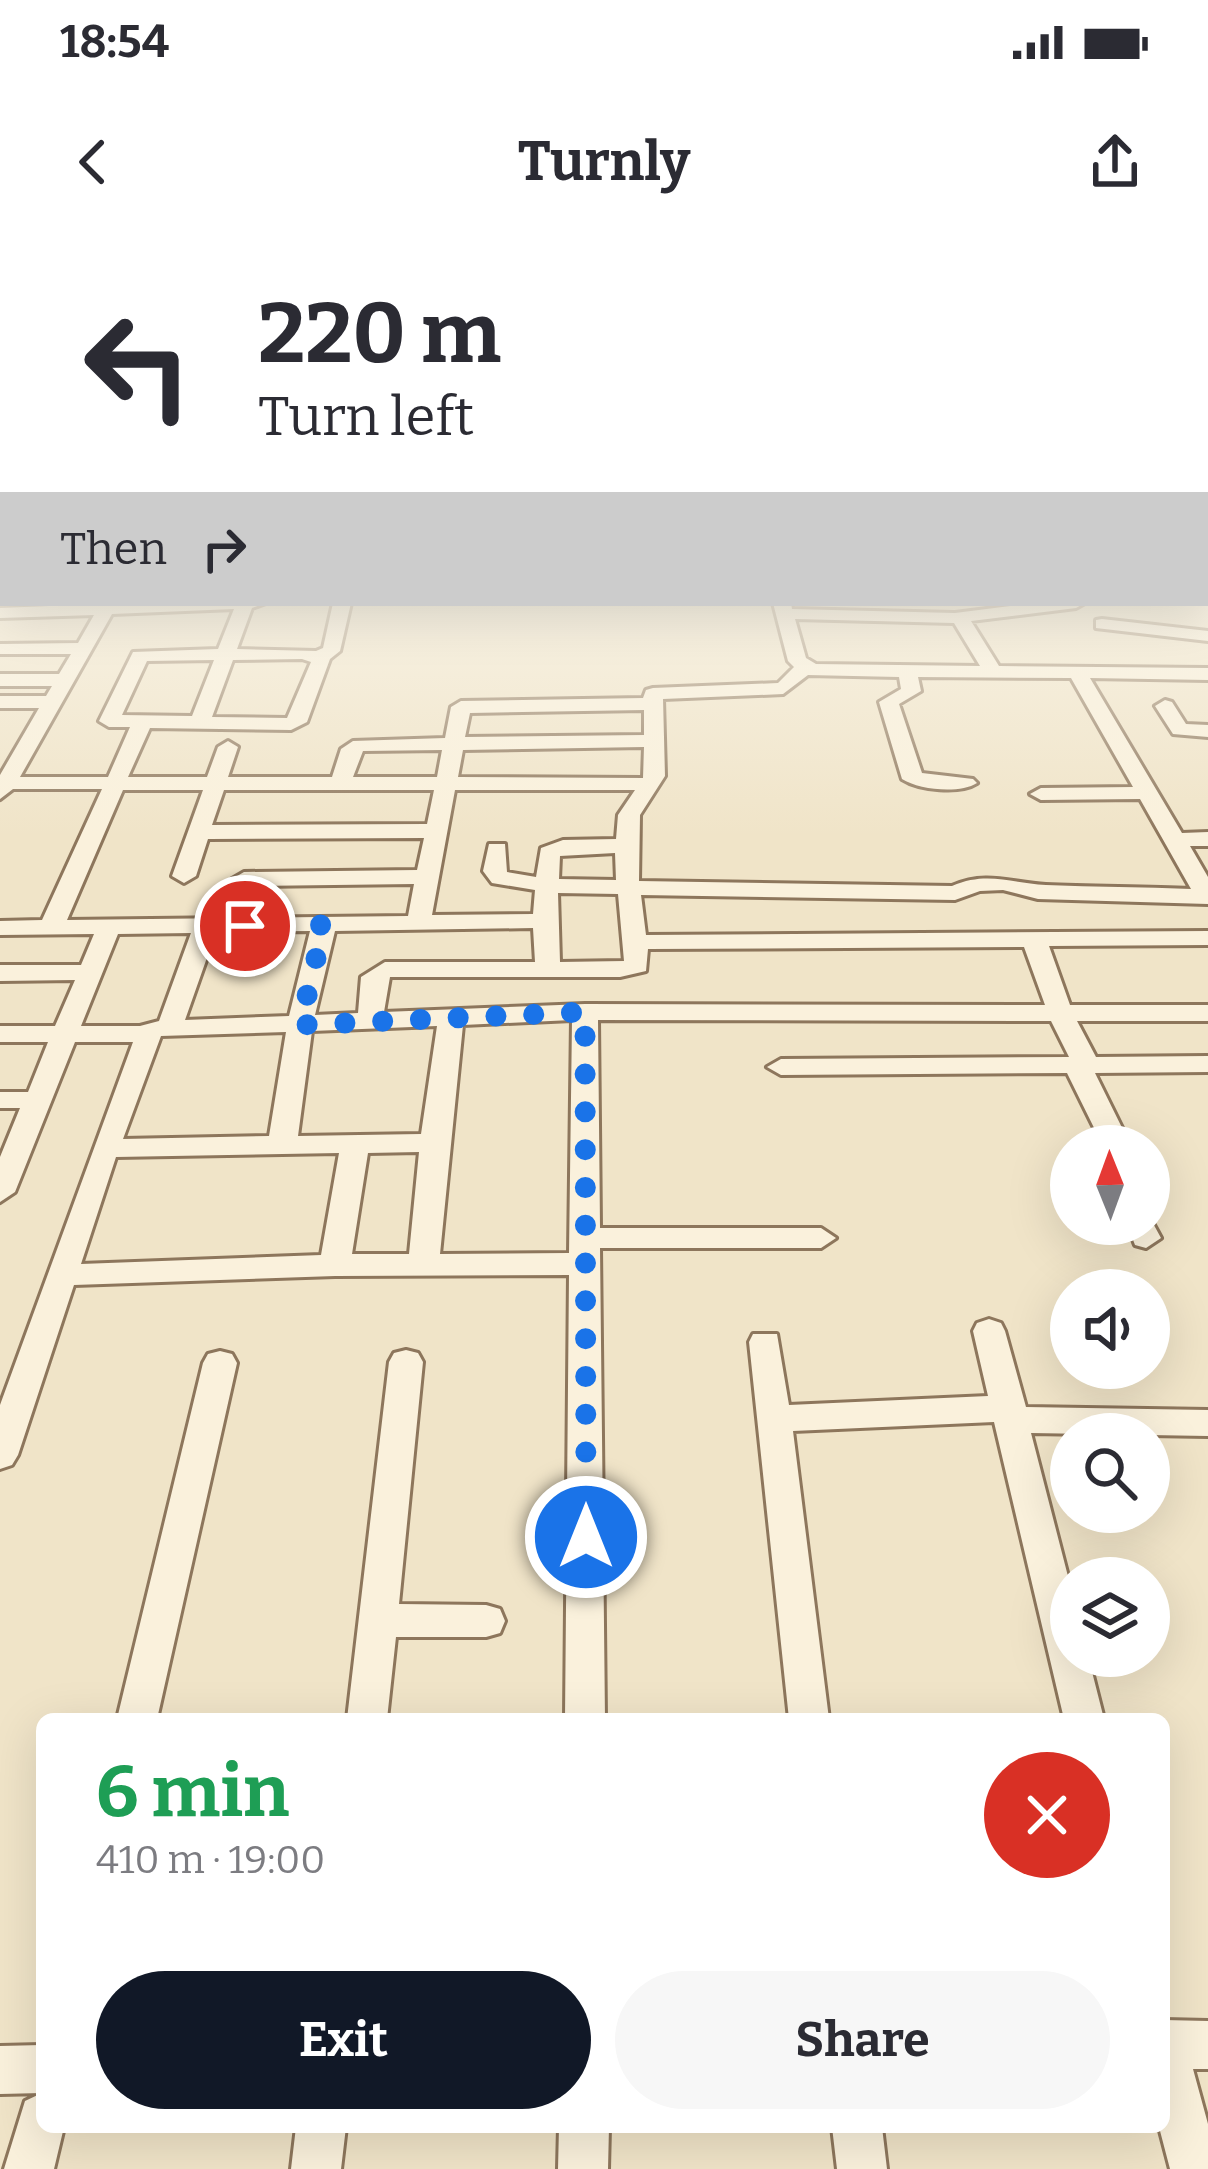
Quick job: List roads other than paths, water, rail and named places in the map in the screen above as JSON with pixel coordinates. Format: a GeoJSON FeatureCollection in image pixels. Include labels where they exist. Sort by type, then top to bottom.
{"type":"FeatureCollection","features":[{"type":"Feature","properties":{"kind":"street"},"geometry":{"type":"LineString","coordinates":[[3,788],[79,656]]}},
{"type":"Feature","properties":{"kind":"street"},"geometry":{"type":"LineString","coordinates":[[145,656],[136,659],[109,722],[297,722],[321,656]]}},
{"type":"Feature","properties":{"kind":"street"},"geometry":{"type":"LineString","coordinates":[[199,724],[224,656]]}},
{"type":"Feature","properties":{"kind":"street"},"geometry":{"type":"LineString","coordinates":[[796,656],[804,668],[1206,676]]}},
{"type":"Feature","properties":{"kind":"street"},"geometry":{"type":"LineString","coordinates":[[983,656],[993,672]]}},
{"type":"Feature","properties":{"kind":"street"},"geometry":{"type":"LineString","coordinates":[[370,1022],[374,977],[385,970],[635,968],[626,886],[628,815],[652,784],[656,770],[653,694],[783,688],[804,668]]}},
{"type":"Feature","properties":{"kind":"street"},"geometry":{"type":"LineString","coordinates":[[908,673],[911,691],[889,701],[913,779],[966,783]]}},
{"type":"Feature","properties":{"kind":"street"},"geometry":{"type":"LineString","coordinates":[[497,849],[494,872],[500,878],[545,885],[956,893],[976,884],[1003,883],[1039,892],[1205,887],[1077,673]]}},
{"type":"Feature","properties":{"kind":"street"},"geometry":{"type":"LineString","coordinates":[[0,680],[65,680]]}},
{"type":"Feature","properties":{"kind":"street"},"geometry":{"type":"LineString","coordinates":[[0,702],[51,701]]}},
{"type":"Feature","properties":{"kind":"street"},"geometry":{"type":"LineString","coordinates":[[418,925],[459,709],[465,705],[650,704]]}},
{"type":"Feature","properties":{"kind":"street"},"geometry":{"type":"LineString","coordinates":[[1166,706],[1180,730],[1208,731]]}},
{"type":"Feature","properties":{"kind":"street"},"geometry":{"type":"LineString","coordinates":[[51,928],[141,725]]}},
{"type":"Feature","properties":{"kind":"street"},"geometry":{"type":"LineString","coordinates":[[0,737],[33,736]]}},
{"type":"Feature","properties":{"kind":"street"},"geometry":{"type":"LineString","coordinates":[[340,785],[355,746],[652,741]]}},
{"type":"Feature","properties":{"kind":"street"},"geometry":{"type":"LineString","coordinates":[[184,875],[228,747]]}},
{"type":"Feature","properties":{"kind":"street"},"geometry":{"type":"LineString","coordinates":[[3,788],[116,782],[652,784]]}},
{"type":"Feature","properties":{"kind":"street"},"geometry":{"type":"LineString","coordinates":[[1041,794],[1149,793]]}},
{"type":"Feature","properties":{"kind":"street"},"geometry":{"type":"LineString","coordinates":[[198,832],[434,831]]}},
{"type":"Feature","properties":{"kind":"street"},"geometry":{"type":"LineString","coordinates":[[1176,840],[1208,839]]}},
{"type":"Feature","properties":{"kind":"street"},"geometry":{"type":"LineString","coordinates":[[548,968],[544,921],[549,853],[556,848],[627,847]]}},
{"type":"Feature","properties":{"kind":"street"},"geometry":{"type":"LineString","coordinates":[[244,878],[428,877]]}},
{"type":"Feature","properties":{"kind":"street"},"geometry":{"type":"LineString","coordinates":[[782,890],[793,940]]}},
{"type":"Feature","properties":{"kind":"street"},"geometry":{"type":"LineString","coordinates":[[0,928],[544,921]]}},
{"type":"Feature","properties":{"kind":"street"},"geometry":{"type":"LineString","coordinates":[[282,1147],[300,1025],[324,925]]}},
{"type":"Feature","properties":{"kind":"street"},"geometry":{"type":"LineString","coordinates":[[0,1455],[105,1148],[206,926]]}},
{"type":"Feature","properties":{"kind":"street"},"geometry":{"type":"LineString","coordinates":[[4,1174],[109,927]]}},
{"type":"Feature","properties":{"kind":"street"},"geometry":{"type":"LineString","coordinates":[[635,942],[1208,938]]}},
{"type":"Feature","properties":{"kind":"street"},"geometry":{"type":"LineString","coordinates":[[1034,939],[1108,1125]]}},
{"type":"Feature","properties":{"kind":"street"},"geometry":{"type":"LineString","coordinates":[[0,973],[92,972]]}},
{"type":"Feature","properties":{"kind":"street"},"geometry":{"type":"LineString","coordinates":[[585,1012],[585,1713]]}},
{"type":"Feature","properties":{"kind":"street"},"geometry":{"type":"LineString","coordinates":[[0,1034],[585,1012],[1208,1013]]}},
{"type":"Feature","properties":{"kind":"street"},"geometry":{"type":"LineString","coordinates":[[424,1265],[434,1143],[452,1017]]}},
{"type":"Feature","properties":{"kind":"street"},"geometry":{"type":"LineString","coordinates":[[782,1067],[1208,1064]]}},
{"type":"Feature","properties":{"kind":"street"},"geometry":{"type":"LineString","coordinates":[[0,1100],[36,1100]]}},
{"type":"Feature","properties":{"kind":"street"},"geometry":{"type":"LineString","coordinates":[[105,1148],[434,1143]]}},
{"type":"Feature","properties":{"kind":"street"},"geometry":{"type":"LineString","coordinates":[[334,1264],[355,1146]]}},
{"type":"Feature","properties":{"kind":"street"},"geometry":{"type":"LineString","coordinates":[[63,1275],[424,1265],[821,1238]]}},
{"type":"Feature","properties":{"kind":"street"},"geometry":{"type":"LineString","coordinates":[[989,1331],[1083,1713]]}},
{"type":"Feature","properties":{"kind":"street"},"geometry":{"type":"LineString","coordinates":[[765,1342],[808,1713]]}},
{"type":"Feature","properties":{"kind":"street"},"geometry":{"type":"LineString","coordinates":[[368,1713],[406,1362]]}},
{"type":"Feature","properties":{"kind":"street"},"geometry":{"type":"LineString","coordinates":[[137,1713],[220,1363]]}},
{"type":"Feature","properties":{"kind":"street"},"geometry":{"type":"LineString","coordinates":[[773,1418],[1011,1414],[1208,1423]]}},
{"type":"Feature","properties":{"kind":"street"},"geometry":{"type":"LineString","coordinates":[[378,1620],[486,1621]]}},
{"type":"Feature","properties":{"kind":"street"},"geometry":{"type":"LineString","coordinates":[[1170,2048],[1208,2045]]}},
{"type":"Feature","properties":{"kind":"street"},"geometry":{"type":"LineString","coordinates":[[0,2070],[36,2069]]}},
{"type":"Feature","properties":{"kind":"street"},"geometry":{"type":"LineString","coordinates":[[1170,2071],[1195,2169]]}},
{"type":"Feature","properties":{"kind":"street"},"geometry":{"type":"LineString","coordinates":[[29,2169],[38,2133]]}},
{"type":"Feature","properties":{"kind":"street"},"geometry":{"type":"LineString","coordinates":[[316,2169],[320,2133]]}},
{"type":"Feature","properties":{"kind":"street"},"geometry":{"type":"LineString","coordinates":[[584,2133],[584,2169]]}},
{"type":"Feature","properties":{"kind":"street"},"geometry":{"type":"LineString","coordinates":[[858,2133],[862,2169]]}}]}
